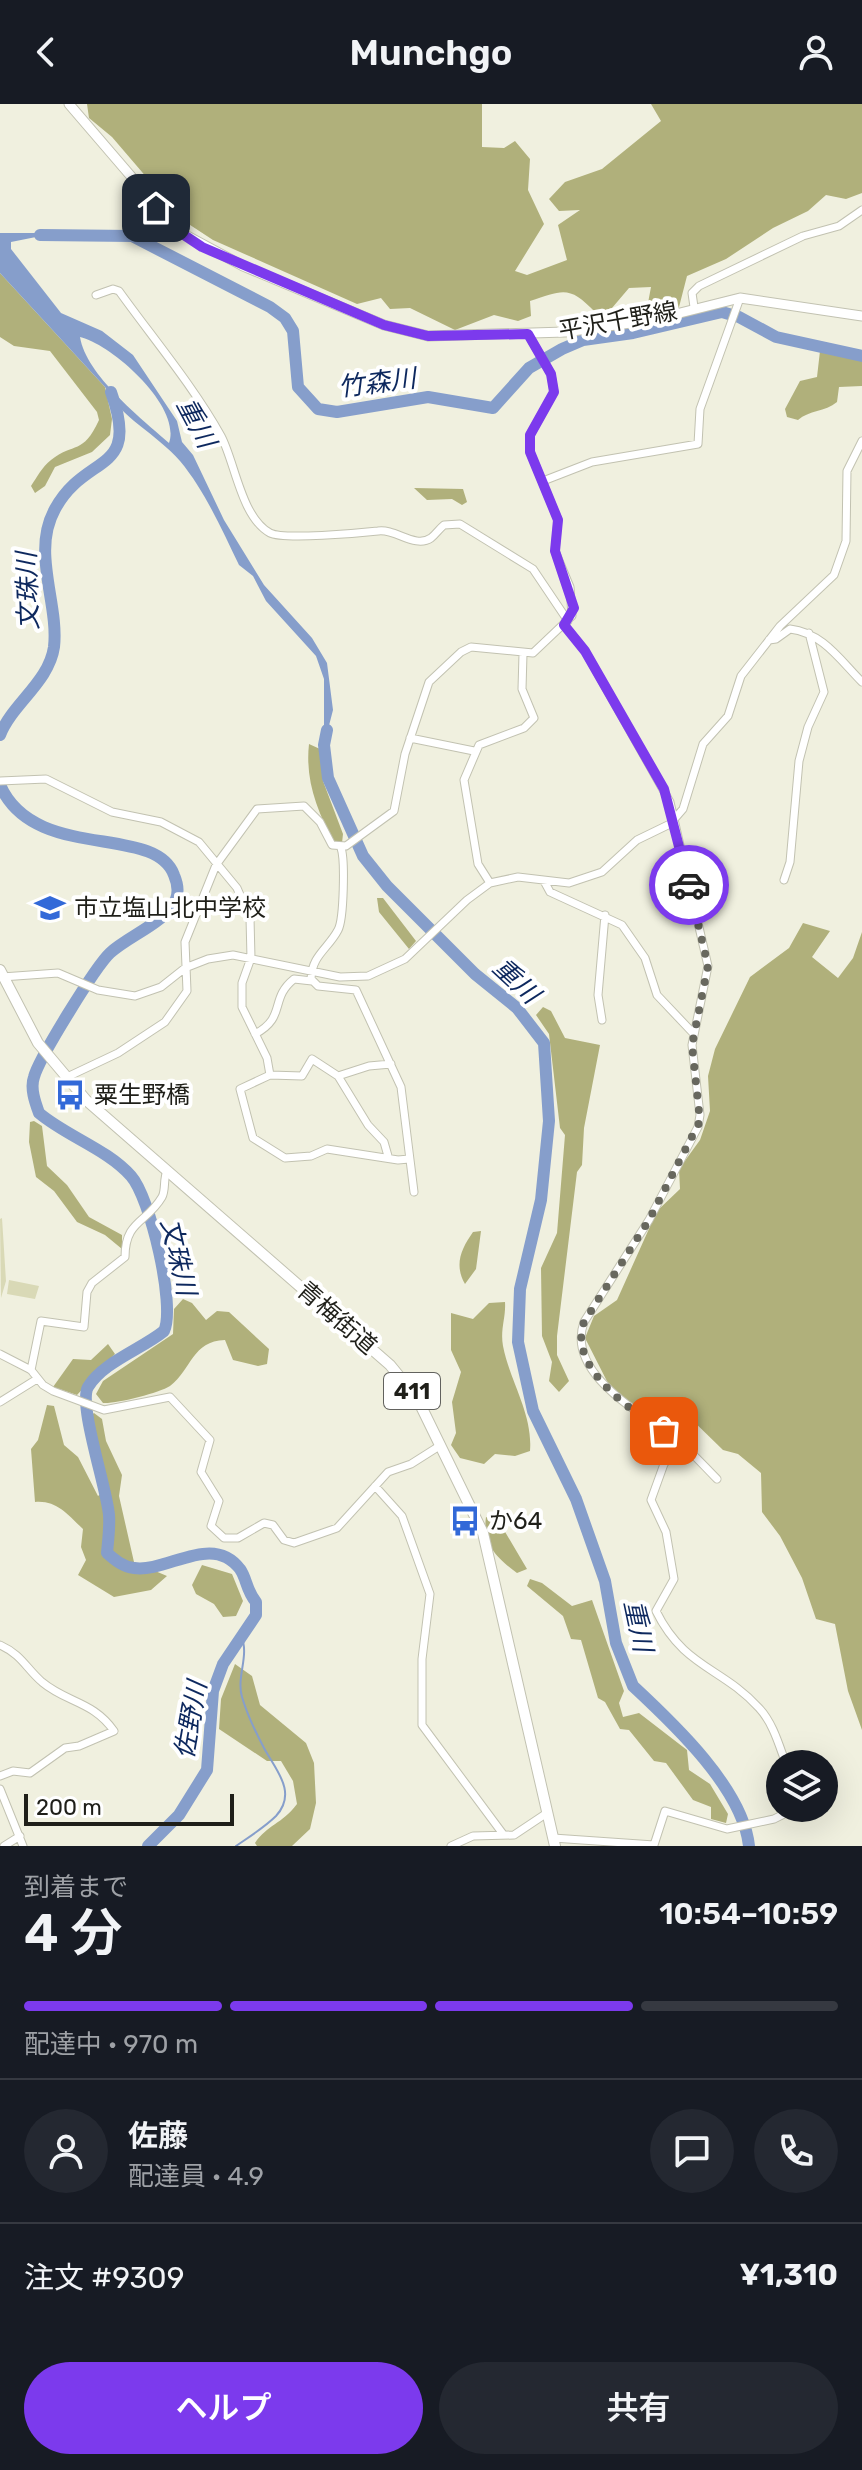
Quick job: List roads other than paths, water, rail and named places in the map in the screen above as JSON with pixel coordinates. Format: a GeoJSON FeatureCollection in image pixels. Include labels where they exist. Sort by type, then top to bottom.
{"type":"FeatureCollection","features":[{"type":"Feature","properties":{"kind":"highway","name":"青梅街道"},"geometry":{"type":"LineString","coordinates":[[1,975],[38,1043],[56,1069],[167,1171],[398,1372],[441,1445],[483,1533],[554,1842]]}},
{"type":"Feature","properties":{"kind":"main road","name":"平沢千野線"},"geometry":{"type":"LineString","coordinates":[[69,104],[178,231],[202,247],[384,325],[428,336],[528,334],[624,325],[740,298],[862,316]]}},
{"type":"Feature","properties":{"kind":"street"},"geometry":{"type":"LineString","coordinates":[[694,307],[692,293],[699,286],[803,236],[839,226],[862,210]]}},
{"type":"Feature","properties":{"kind":"street"},"geometry":{"type":"LineString","coordinates":[[96,295],[113,289],[119,291],[222,437],[237,481],[255,518],[267,531],[283,536],[315,533],[352,536],[386,530],[422,541],[432,537],[444,525],[460,524],[533,569],[657,775],[674,820],[708,966],[693,1033],[700,1115],[698,1127],[649,1220],[584,1322],[580,1338],[591,1365],[617,1401],[681,1443],[717,1479]]}},
{"type":"Feature","properties":{"kind":"street"},"geometry":{"type":"LineString","coordinates":[[543,481],[592,462],[698,444],[700,409],[740,298]]}},
{"type":"Feature","properties":{"kind":"street"},"geometry":{"type":"LineString","coordinates":[[65,1078],[156,1031],[183,998],[187,983],[185,942],[216,865],[253,812],[264,806],[304,806],[320,822],[332,845],[344,847],[394,811],[410,738],[427,686],[461,652],[477,647],[533,653],[566,623],[574,608],[555,551],[558,520],[530,452],[534,428],[554,398],[551,374],[528,334]]}},
{"type":"Feature","properties":{"kind":"street"},"geometry":{"type":"LineString","coordinates":[[1,975],[46,971],[98,990],[135,996],[161,987],[185,968],[224,956],[251,958],[340,977],[368,976],[391,968],[424,944],[467,900],[490,883],[518,877],[569,883],[591,877],[644,835],[674,820],[689,799],[703,744],[728,716],[741,676],[769,640],[826,585],[840,562],[846,541],[844,482],[851,460],[862,441]]}},
{"type":"Feature","properties":{"kind":"street"},"geometry":{"type":"LineString","coordinates":[[769,640],[790,629],[809,633],[830,647],[862,682]]}},
{"type":"Feature","properties":{"kind":"street"},"geometry":{"type":"LineString","coordinates":[[784,880],[790,862],[799,761],[808,727],[824,692],[809,633]]}},
{"type":"Feature","properties":{"kind":"street"},"geometry":{"type":"LineString","coordinates":[[490,883],[478,864],[464,780],[474,751],[483,742],[524,728],[534,718],[522,689],[523,654]]}},
{"type":"Feature","properties":{"kind":"street"},"geometry":{"type":"LineString","coordinates":[[410,738],[474,751]]}},
{"type":"Feature","properties":{"kind":"street"},"geometry":{"type":"LineString","coordinates":[[0,781],[46,779],[112,812],[161,822],[192,835],[237,888],[249,916],[251,958],[241,990],[242,1007],[270,1075]]}},
{"type":"Feature","properties":{"kind":"street"},"geometry":{"type":"LineString","coordinates":[[312,981],[317,953],[339,927],[344,847]]}},
{"type":"Feature","properties":{"kind":"street"},"geometry":{"type":"LineString","coordinates":[[544,881],[550,892],[622,925],[645,958],[657,995],[693,1033]]}},
{"type":"Feature","properties":{"kind":"street"},"geometry":{"type":"LineString","coordinates":[[602,1020],[598,995],[605,915]]}},
{"type":"Feature","properties":{"kind":"street"},"geometry":{"type":"LineString","coordinates":[[255,1034],[275,1019],[284,987],[294,979],[312,981],[318,986],[356,990],[402,1093],[414,1192]]}},
{"type":"Feature","properties":{"kind":"street"},"geometry":{"type":"LineString","coordinates":[[388,1156],[384,1142],[368,1125],[355,1099],[338,1076],[312,1059],[302,1076],[270,1075],[240,1089],[253,1138],[258,1144],[285,1158],[311,1156],[327,1149],[409,1159]]}},
{"type":"Feature","properties":{"kind":"street"},"geometry":{"type":"LineString","coordinates":[[338,1076],[369,1066],[391,1064]]}},
{"type":"Feature","properties":{"kind":"street"},"geometry":{"type":"LineString","coordinates":[[31,1370],[41,1321],[84,1327],[87,1292],[92,1283],[125,1257],[125,1239],[164,1196],[167,1171]]}},
{"type":"Feature","properties":{"kind":"street"},"geometry":{"type":"LineString","coordinates":[[0,1354],[31,1370],[37,1379],[98,1408],[129,1407],[170,1397],[178,1402],[210,1440],[201,1472],[219,1501],[211,1526],[224,1538],[238,1538],[264,1523],[273,1525],[284,1540],[294,1543],[337,1528],[388,1472],[411,1464],[441,1445]]}},
{"type":"Feature","properties":{"kind":"street"},"geometry":{"type":"LineString","coordinates":[[0,1402],[37,1379]]}},
{"type":"Feature","properties":{"kind":"street"},"geometry":{"type":"LineString","coordinates":[[681,1443],[664,1464],[651,1500],[666,1532],[674,1579],[656,1611],[668,1635],[683,1652],[762,1711],[780,1750]]}},
{"type":"Feature","properties":{"kind":"street"},"geometry":{"type":"LineString","coordinates":[[375,1486],[402,1516],[430,1594],[422,1659],[422,1725],[503,1834]]}},
{"type":"Feature","properties":{"kind":"street"},"geometry":{"type":"LineString","coordinates":[[0,1645],[18,1653],[41,1681],[98,1711],[114,1731],[79,1746],[65,1748],[30,1773],[13,1771],[0,1776]]}},
{"type":"Feature","properties":{"kind":"street"},"geometry":{"type":"LineString","coordinates":[[0,1789],[23,1846]]}},
{"type":"Feature","properties":{"kind":"street"},"geometry":{"type":"LineString","coordinates":[[554,1842],[654,1845],[662,1814],[669,1811],[733,1829],[766,1821]]}},
{"type":"Feature","properties":{"kind":"street"},"geometry":{"type":"LineString","coordinates":[[451,1846],[473,1836],[514,1835],[547,1813]]}},
{"type":"Feature","properties":{"kind":"street"},"geometry":{"type":"LineString","coordinates":[[4,1846],[20,1836]]}},
{"type":"Feature","properties":{"kind":"water"},"geometry":{"type":"Polygon","coordinates":[[[0,233],[56,233],[11,242],[11,249],[61,313],[102,331],[133,355],[177,421],[182,442],[193,455],[224,520],[264,585],[312,638],[327,663],[333,710],[324,745],[324,679],[316,656],[266,601],[253,576],[239,565],[205,498],[180,461],[119,407],[105,387],[0,273],[0,233]],[[80,337],[84,351],[103,381],[169,443],[170,428],[155,395],[125,364],[93,342],[80,337]]]}},
{"type":"Feature","properties":{"kind":"waterway","name":"竹森川"},"geometry":{"type":"LineString","coordinates":[[40,235],[132,236],[270,307],[285,318],[293,331],[298,387],[318,409],[337,412],[428,397],[493,408],[529,368],[583,340],[633,333],[722,312],[739,317],[776,337],[862,356]]}},
{"type":"Feature","properties":{"kind":"waterway","name":"文珠川"},"geometry":{"type":"LineString","coordinates":[[0,735],[51,660],[54,647],[53,613],[45,560],[48,525],[68,491],[115,450],[119,437],[118,419],[111,392]]}},
{"type":"Feature","properties":{"kind":"waterway","name":"重川"},"geometry":{"type":"LineString","coordinates":[[327,730],[324,745],[328,778],[363,856],[387,886],[475,974],[517,1008],[544,1043],[549,1121],[541,1200],[520,1289],[518,1342],[533,1411],[576,1499],[605,1581],[616,1643],[633,1686],[686,1738],[720,1780],[744,1824],[749,1846]]}},
{"type":"Feature","properties":{"kind":"waterway","name":"文珠川"},"geometry":{"type":"LineString","coordinates":[[0,785],[16,809],[39,825],[65,834],[144,850],[162,859],[174,875],[177,887],[176,899],[164,915],[103,961],[46,1051],[33,1086],[39,1113],[110,1158],[131,1176],[146,1206],[164,1277],[167,1299],[164,1331],[103,1370],[88,1387],[86,1396],[109,1515],[107,1553],[123,1565],[134,1568],[161,1565],[189,1556],[216,1554],[229,1559],[240,1569],[256,1602],[256,1615],[223,1664],[213,1691],[207,1770],[179,1815],[148,1846]]}},
{"type":"Feature","properties":{"kind":"waterway","name":"文珠川"},"geometry":{"type":"LineString","coordinates":[[236,1846],[276,1816],[285,1798],[282,1781],[242,1697],[244,1651],[241,1635]]}},
{"type":"Feature","properties":{"kind":"place","name":"市立塩山北中学校"},"geometry":{"type":"Point","coordinates":[50,908]}},
{"type":"Feature","properties":{"kind":"place","name":"粟生野橋"},"geometry":{"type":"Point","coordinates":[70,1095]}},
{"type":"Feature","properties":{"kind":"place","name":"か64"},"geometry":{"type":"Point","coordinates":[465,1521]}},
{"type":"Feature","properties":{"kind":"water label","name":"佐野川"},"geometry":{"type":"Point","coordinates":[191,1720]}}]}
